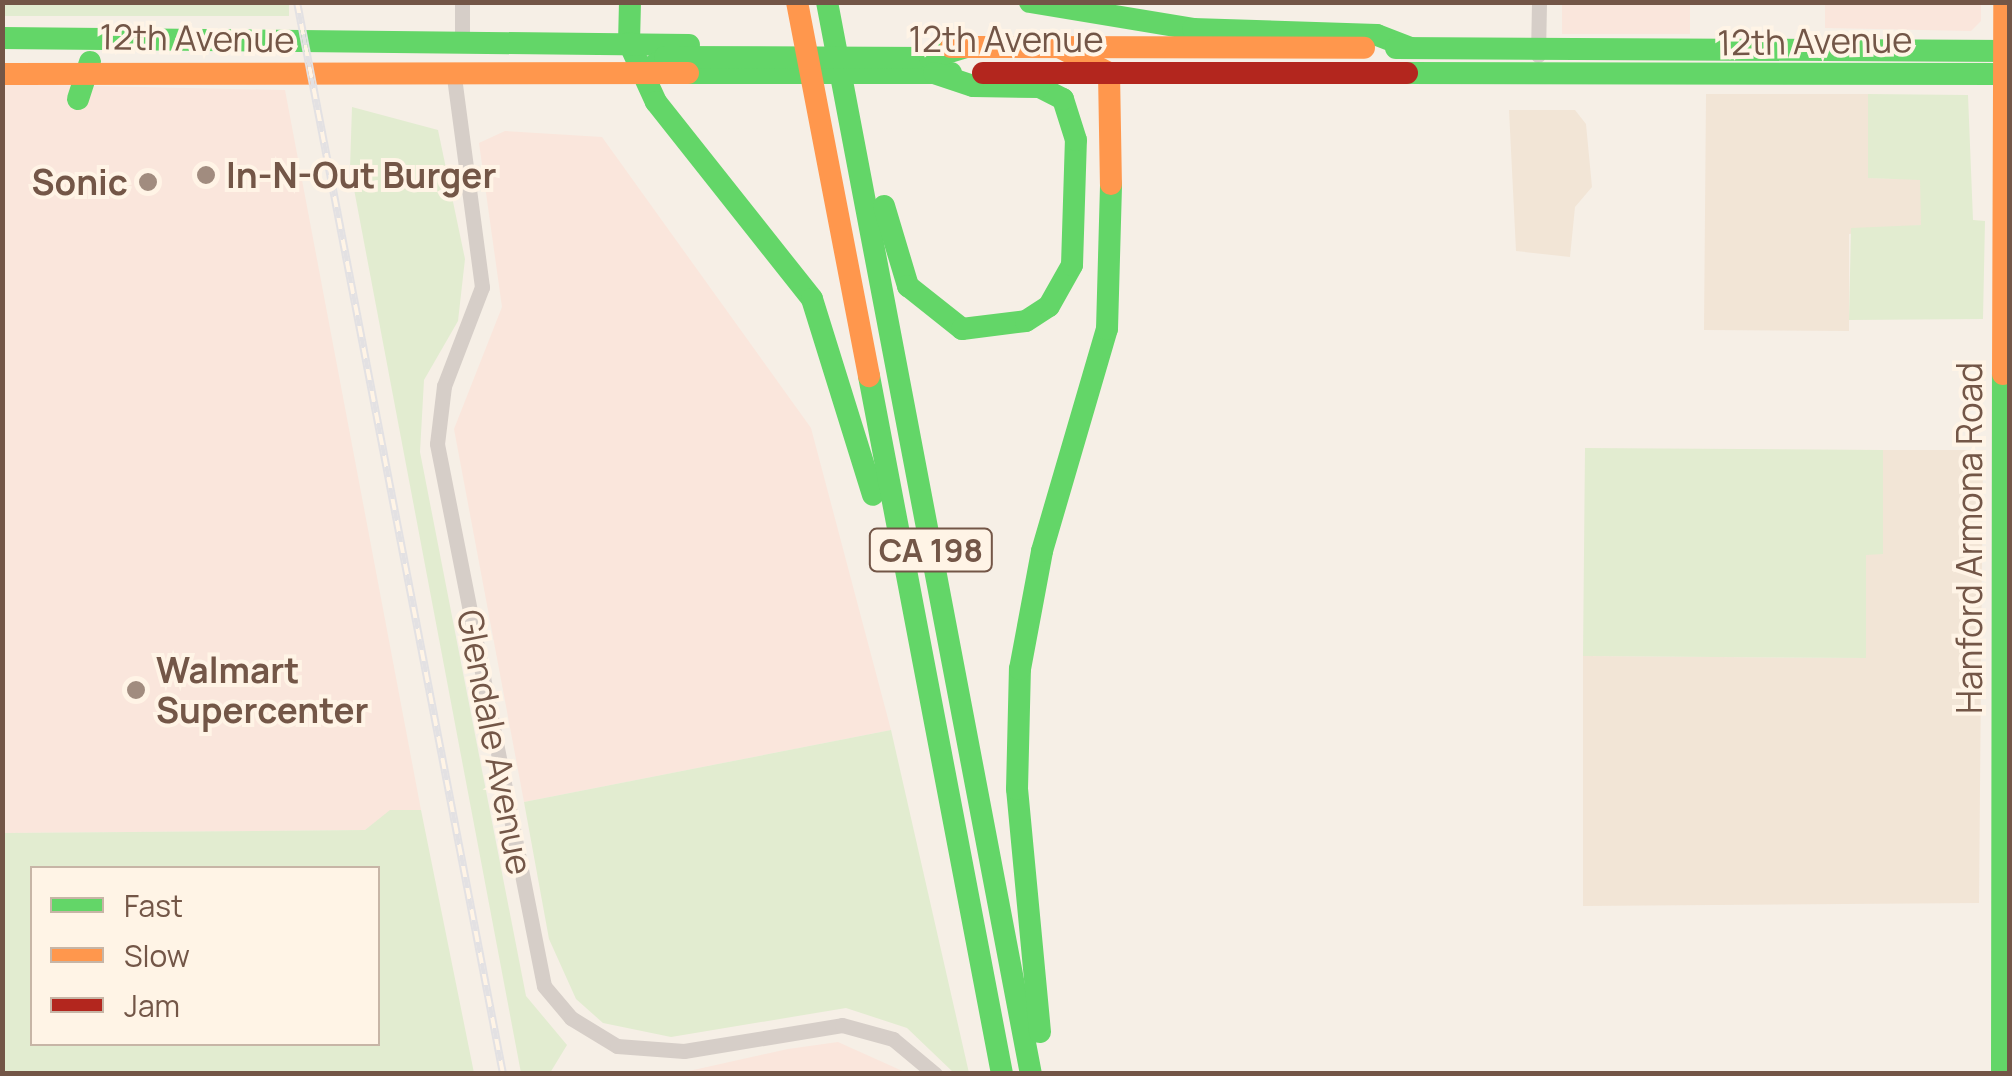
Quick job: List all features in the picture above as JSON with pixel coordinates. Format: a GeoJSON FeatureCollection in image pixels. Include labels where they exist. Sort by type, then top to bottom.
{"type":"FeatureCollection","features":[{"type":"Feature","properties":{"kind":"main road"},"geometry":{"type":"LineString","coordinates":[[630,2],[629,42],[642,74],[792,266],[831,341],[954,829]]}},
{"type":"Feature","properties":{"kind":"main road","name":"CA 198"},"geometry":{"type":"LineString","coordinates":[[797,2],[1002,1074]]}},
{"type":"Feature","properties":{"kind":"main road","name":"CA 198"},"geometry":{"type":"LineString","coordinates":[[827,2],[1032,1074]]}},
{"type":"Feature","properties":{"kind":"main road"},"geometry":{"type":"LineString","coordinates":[[1030,2],[1193,29],[1376,35],[1411,48]]}},
{"type":"Feature","properties":{"kind":"main road","name":"Hanford Armona Road"},"geometry":{"type":"LineString","coordinates":[[2002,1074],[2007,412],[2004,2]]}},
{"type":"Feature","properties":{"kind":"main road"},"geometry":{"type":"LineString","coordinates":[[831,26],[908,286],[949,324],[1013,327],[1049,306],[1072,265],[1074,121],[1053,90],[934,73]]}},
{"type":"Feature","properties":{"kind":"main road","name":"12th Avenue"},"geometry":{"type":"LineString","coordinates":[[2,38],[629,42],[775,60]]}},
{"type":"Feature","properties":{"kind":"main road"},"geometry":{"type":"LineString","coordinates":[[352,75],[377,55],[442,56],[462,41]]}},
{"type":"Feature","properties":{"kind":"main road"},"geometry":{"type":"LineString","coordinates":[[78,98],[87,72],[106,54],[216,54],[248,42]]}},
{"type":"Feature","properties":{"kind":"main road","name":"12th Avenue"},"geometry":{"type":"LineString","coordinates":[[871,60],[966,46],[2007,50]]}},
{"type":"Feature","properties":{"kind":"main road"},"geometry":{"type":"LineString","coordinates":[[1044,1074],[1022,860],[1018,694],[1042,551],[1107,329],[1109,73],[1061,48]]}},
{"type":"Feature","properties":{"kind":"main road","name":"12th Avenue"},"geometry":{"type":"LineString","coordinates":[[2,74],[642,74],[665,57],[775,60]]}},
{"type":"Feature","properties":{"kind":"main road"},"geometry":{"type":"LineString","coordinates":[[775,60],[871,60]]}},
{"type":"Feature","properties":{"kind":"main road","name":"12th Avenue"},"geometry":{"type":"LineString","coordinates":[[871,60],[934,73],[2007,75]]}},
{"type":"Feature","properties":{"kind":"street"},"geometry":{"type":"LineString","coordinates":[[462,2],[462,41]]}},
{"type":"Feature","properties":{"kind":"street"},"geometry":{"type":"LineString","coordinates":[[1538,74],[1539,2]]}},
{"type":"Feature","properties":{"kind":"street","name":"Glendale Avenue"},"geometry":{"type":"LineString","coordinates":[[454,77],[482,288],[472,332],[444,386],[437,444],[544,986],[570,1018],[617,1046],[684,1051],[842,1024],[893,1040],[935,1074]]}},
{"type":"Feature","properties":{"kind":"shaded area"},"geometry":{"type":"Polygon","coordinates":[[[1562,3],[1690,3],[1690,34],[1562,34],[1562,3]]]}},
{"type":"Feature","properties":{"kind":"shaded area"},"geometry":{"type":"Polygon","coordinates":[[[1825,3],[1981,3],[1981,21],[1971,31],[1825,28],[1825,3]]]}},
{"type":"Feature","properties":{"kind":"shaded area"},"geometry":{"type":"Polygon","coordinates":[[[3,84],[285,90],[421,810],[390,811],[365,830],[3,833],[3,84]]]}},
{"type":"Feature","properties":{"kind":"shaded area"},"geometry":{"type":"Polygon","coordinates":[[[1706,94],[1868,94],[1868,178],[1921,179],[1921,225],[1849,234],[1849,331],[1704,330],[1706,94]]]}},
{"type":"Feature","properties":{"kind":"shaded area"},"geometry":{"type":"Polygon","coordinates":[[[1509,110],[1575,110],[1586,124],[1592,187],[1575,207],[1570,257],[1516,251],[1509,110]]]}},
{"type":"Feature","properties":{"kind":"shaded area"},"geometry":{"type":"Polygon","coordinates":[[[505,131],[602,137],[811,428],[891,730],[524,802],[454,429],[502,307],[479,143],[505,131]]]}},
{"type":"Feature","properties":{"kind":"shaded area"},"geometry":{"type":"Polygon","coordinates":[[[1883,450],[1983,450],[1979,903],[1583,906],[1583,656],[1866,658],[1866,554],[1883,554],[1883,450]]]}},
{"type":"Feature","properties":{"kind":"shaded area"},"geometry":{"type":"Polygon","coordinates":[[[838,1042],[907,1073],[680,1073],[788,1049],[838,1042]]]}},
{"type":"Feature","properties":{"kind":"green space"},"geometry":{"type":"Polygon","coordinates":[[[3,2],[289,2],[289,16],[3,16],[3,2]]]}},
{"type":"Feature","properties":{"kind":"green space"},"geometry":{"type":"Polygon","coordinates":[[[1868,94],[1968,95],[1973,220],[1985,221],[1983,319],[1849,320],[1851,228],[1921,225],[1920,180],[1868,178],[1868,94]]]}},
{"type":"Feature","properties":{"kind":"green space"},"geometry":{"type":"Polygon","coordinates":[[[352,107],[438,130],[465,259],[458,321],[424,380],[420,452],[526,996],[567,1045],[550,1073],[521,1073],[350,168],[352,107]]]}},
{"type":"Feature","properties":{"kind":"green space"},"geometry":{"type":"Polygon","coordinates":[[[1585,448],[1883,450],[1883,554],[1866,555],[1866,658],[1583,656],[1585,448]]]}},
{"type":"Feature","properties":{"kind":"green space"},"geometry":{"type":"Polygon","coordinates":[[[891,730],[969,1073],[954,1073],[907,1028],[846,1008],[671,1037],[603,1023],[576,999],[549,939],[524,802],[891,730]]]}},
{"type":"Feature","properties":{"kind":"green space"},"geometry":{"type":"Polygon","coordinates":[[[390,810],[421,810],[474,1073],[3,1073],[3,833],[365,830],[390,810]]]}},
{"type":"Feature","properties":{"kind":"railway"},"geometry":{"type":"LineString","coordinates":[[297,2],[503,1074]]}},
{"type":"Feature","properties":{"kind":"traffic: fast"},"geometry":{"type":"LineString","coordinates":[[630,2],[629,43],[656,102],[812,299],[873,495]]}},
{"type":"Feature","properties":{"kind":"traffic: fast"},"geometry":{"type":"LineString","coordinates":[[827,2],[1031,1074]]}},
{"type":"Feature","properties":{"kind":"traffic: fast"},"geometry":{"type":"LineString","coordinates":[[1030,2],[1193,29],[1377,35],[1411,48]]}},
{"type":"Feature","properties":{"kind":"traffic: fast"},"geometry":{"type":"LineString","coordinates":[[2,38],[689,45]]}},
{"type":"Feature","properties":{"kind":"traffic: fast"},"geometry":{"type":"LineString","coordinates":[[642,74],[665,57],[930,58],[966,47]]}},
{"type":"Feature","properties":{"kind":"traffic: fast"},"geometry":{"type":"LineString","coordinates":[[1396,48],[2010,51]]}},
{"type":"Feature","properties":{"kind":"traffic: fast"},"geometry":{"type":"LineString","coordinates":[[78,99],[90,62]]}},
{"type":"Feature","properties":{"kind":"traffic: fast"},"geometry":{"type":"LineString","coordinates":[[688,73],[951,73]]}},
{"type":"Feature","properties":{"kind":"traffic: fast"},"geometry":{"type":"LineString","coordinates":[[884,206],[908,286],[962,329],[1026,321],[1049,306],[1072,265],[1076,140],[1063,99],[1039,87],[973,86],[934,73]]}},
{"type":"Feature","properties":{"kind":"traffic: fast"},"geometry":{"type":"LineString","coordinates":[[1407,73],[2010,74]]}},
{"type":"Feature","properties":{"kind":"traffic: fast"},"geometry":{"type":"LineString","coordinates":[[1040,1032],[1017,789],[1020,669],[1042,551],[1107,329],[1111,184]]}},
{"type":"Feature","properties":{"kind":"traffic: fast"},"geometry":{"type":"LineString","coordinates":[[2002,1074],[2003,374]]}},
{"type":"Feature","properties":{"kind":"traffic: fast"},"geometry":{"type":"LineString","coordinates":[[869,376],[1002,1074]]}},
{"type":"Feature","properties":{"kind":"traffic: slow"},"geometry":{"type":"LineString","coordinates":[[797,2],[869,376]]}},
{"type":"Feature","properties":{"kind":"traffic: slow"},"geometry":{"type":"LineString","coordinates":[[2003,374],[2004,2]]}},
{"type":"Feature","properties":{"kind":"traffic: slow"},"geometry":{"type":"LineString","coordinates":[[951,47],[1364,48]]}},
{"type":"Feature","properties":{"kind":"traffic: slow"},"geometry":{"type":"LineString","coordinates":[[1061,48],[1109,73],[1111,184]]}},
{"type":"Feature","properties":{"kind":"traffic: slow"},"geometry":{"type":"LineString","coordinates":[[2,74],[688,73]]}},
{"type":"Feature","properties":{"kind":"traffic: jam"},"geometry":{"type":"LineString","coordinates":[[983,73],[1407,73]]}},
{"type":"Feature","properties":{"kind":"place","name":"In-N-Out Burger"},"geometry":{"type":"Point","coordinates":[206,175]}},
{"type":"Feature","properties":{"kind":"place","name":"Sonic"},"geometry":{"type":"Point","coordinates":[148,182]}},
{"type":"Feature","properties":{"kind":"place","name":"Walmart Supercenter"},"geometry":{"type":"Point","coordinates":[136,690]}}]}
